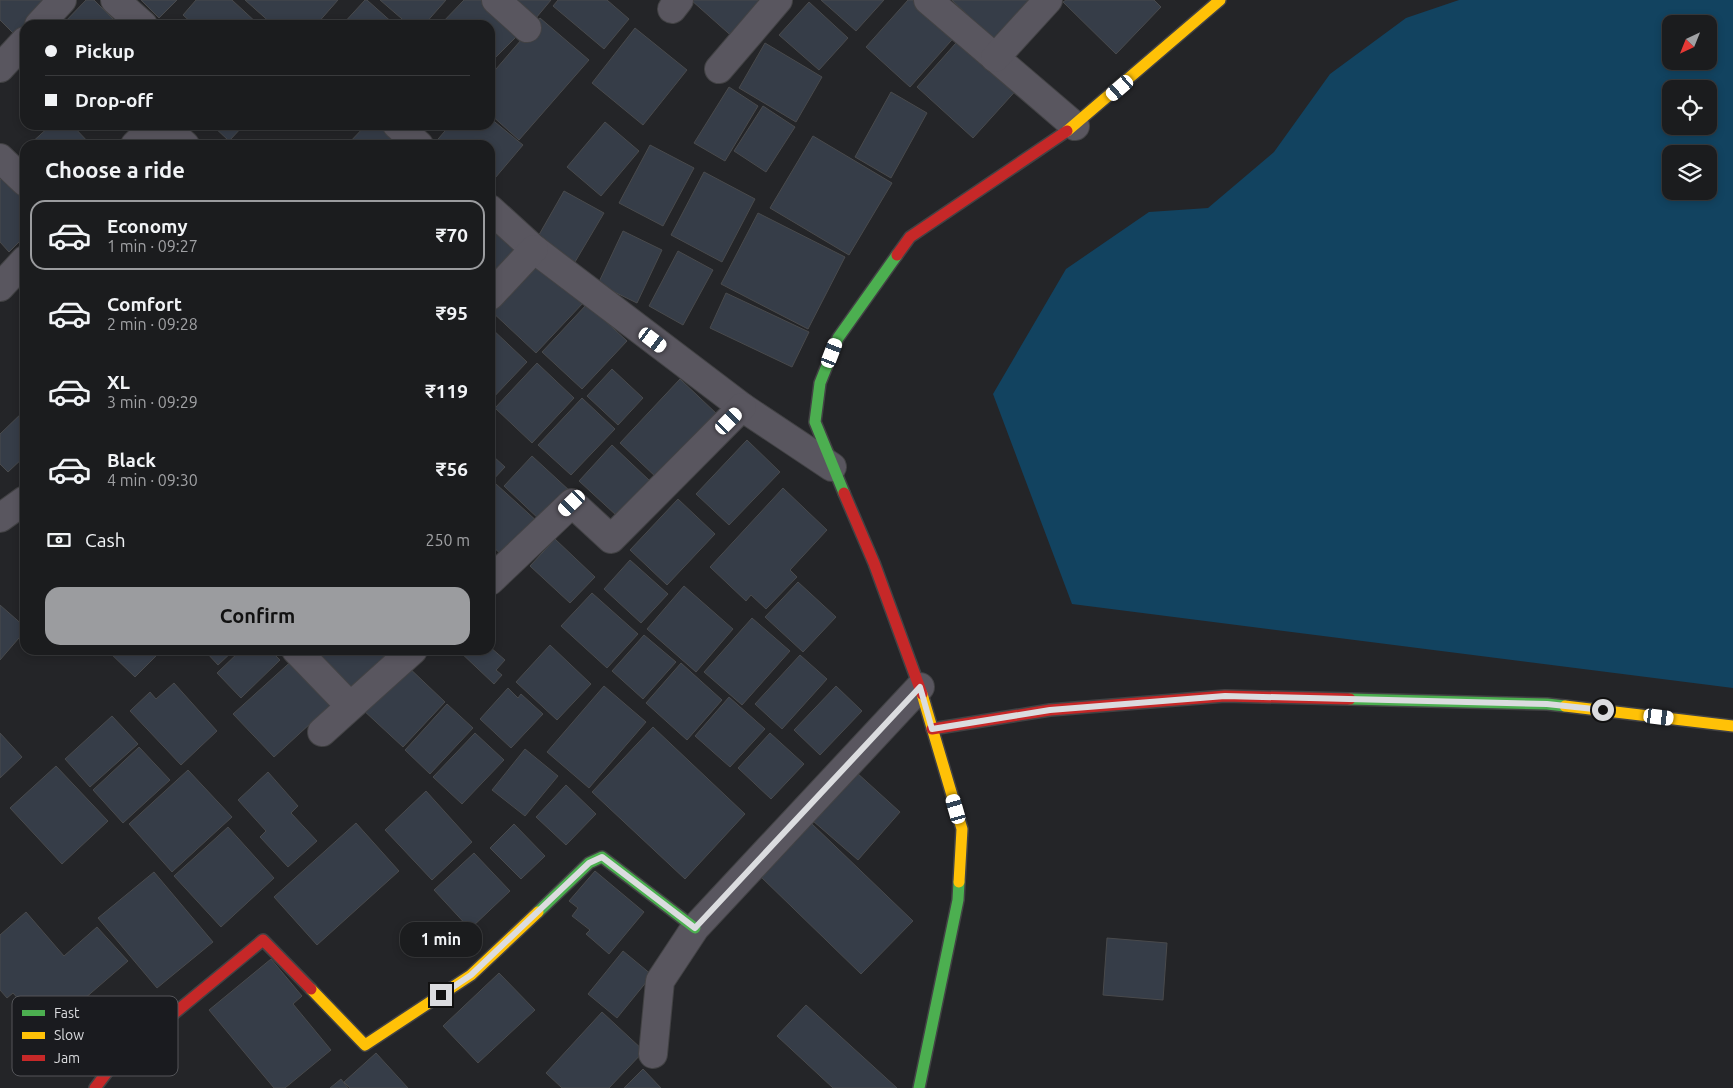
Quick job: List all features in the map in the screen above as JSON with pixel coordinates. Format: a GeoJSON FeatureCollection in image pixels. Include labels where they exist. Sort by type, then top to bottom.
{"type":"FeatureCollection","features":[{"type":"Feature","properties":{"kind":"street"},"geometry":{"type":"LineString","coordinates":[[44,20],[62,0]]}},
{"type":"Feature","properties":{"kind":"street"},"geometry":{"type":"LineString","coordinates":[[115,0],[137,20]]}},
{"type":"Feature","properties":{"kind":"street"},"geometry":{"type":"LineString","coordinates":[[496,0],[527,28]]}},
{"type":"Feature","properties":{"kind":"street"},"geometry":{"type":"LineString","coordinates":[[719,68],[778,0]]}},
{"type":"Feature","properties":{"kind":"street"},"geometry":{"type":"LineString","coordinates":[[995,58],[1048,0]]}},
{"type":"Feature","properties":{"kind":"street"},"geometry":{"type":"LineString","coordinates":[[919,1088],[958,900],[962,828],[920,687],[874,563],[832,467],[815,422],[820,383],[838,338],[910,237],[1075,126],[1220,0]]}},
{"type":"Feature","properties":{"kind":"street"},"geometry":{"type":"LineString","coordinates":[[937,3],[995,58],[1075,126]]}},
{"type":"Feature","properties":{"kind":"street"},"geometry":{"type":"LineString","coordinates":[[0,68],[20,46]]}},
{"type":"Feature","properties":{"kind":"street"},"geometry":{"type":"LineString","coordinates":[[140,140],[150,130]]}},
{"type":"Feature","properties":{"kind":"street"},"geometry":{"type":"LineString","coordinates":[[169,130],[180,140]]}},
{"type":"Feature","properties":{"kind":"street"},"geometry":{"type":"LineString","coordinates":[[403,130],[414,140]]}},
{"type":"Feature","properties":{"kind":"street"},"geometry":{"type":"LineString","coordinates":[[0,158],[20,177]]}},
{"type":"Feature","properties":{"kind":"street"},"geometry":{"type":"LineString","coordinates":[[495,214],[534,249],[742,407],[832,467]]}},
{"type":"Feature","properties":{"kind":"street"},"geometry":{"type":"LineString","coordinates":[[495,291],[534,249]]}},
{"type":"Feature","properties":{"kind":"street"},"geometry":{"type":"LineString","coordinates":[[495,570],[572,503],[611,539],[742,407]]}},
{"type":"Feature","properties":{"kind":"street"},"geometry":{"type":"LineString","coordinates":[[0,518],[20,504]]}},
{"type":"Feature","properties":{"kind":"street"},"geometry":{"type":"LineString","coordinates":[[301,655],[350,706]]}},
{"type":"Feature","properties":{"kind":"street"},"geometry":{"type":"LineString","coordinates":[[322,732],[406,655]]}},
{"type":"Feature","properties":{"kind":"street"},"geometry":{"type":"LineString","coordinates":[[653,1054],[660,981],[695,928],[920,687]]}},
{"type":"Feature","properties":{"kind":"street"},"geometry":{"type":"LineString","coordinates":[[932,729],[1050,710],[1225,696],[1547,704],[1733,726]]}},
{"type":"Feature","properties":{"kind":"street"},"geometry":{"type":"LineString","coordinates":[[178,1010],[263,940],[365,1045],[471,975],[589,863],[602,857],[695,928]]}},
{"type":"Feature","properties":{"kind":"street"},"geometry":{"type":"LineString","coordinates":[[95,1088],[104,1076]]}},
{"type":"Feature","properties":{"kind":"water"},"geometry":{"type":"Polygon","coordinates":[[[1459,0],[1733,0],[1733,688],[1072,604],[993,394],[1066,269],[1149,212],[1208,208],[1274,152],[1330,74],[1406,18],[1459,0]]]}},
{"type":"Feature","properties":{"kind":"building"},"geometry":{"type":"Polygon","coordinates":[[[0,0],[52,0],[33,20],[20,20],[20,34],[17,37],[0,20],[0,0]]]}},
{"type":"Feature","properties":{"kind":"building"},"geometry":{"type":"Polygon","coordinates":[[[86,0],[94,0],[114,20],[67,20],[86,0]]]}},
{"type":"Feature","properties":{"kind":"building"},"geometry":{"type":"Polygon","coordinates":[[[141,0],[177,0],[159,18],[141,0]]]}},
{"type":"Feature","properties":{"kind":"building"},"geometry":{"type":"Polygon","coordinates":[[[196,0],[232,0],[254,20],[188,20],[183,15],[196,0]]]}},
{"type":"Feature","properties":{"kind":"building"},"geometry":{"type":"Polygon","coordinates":[[[245,0],[338,0],[320,20],[267,20],[245,0]]]}},
{"type":"Feature","properties":{"kind":"building"},"geometry":{"type":"Polygon","coordinates":[[[367,0],[389,20],[347,20],[367,0]]]}},
{"type":"Feature","properties":{"kind":"building"},"geometry":{"type":"Polygon","coordinates":[[[380,0],[446,0],[428,20],[403,20],[380,0]]]}},
{"type":"Feature","properties":{"kind":"building"},"geometry":{"type":"Polygon","coordinates":[[[464,0],[486,0],[520,33],[495,58],[495,20],[445,20],[464,0]]]}},
{"type":"Feature","properties":{"kind":"building"},"geometry":{"type":"Polygon","coordinates":[[[515,0],[551,0],[536,18],[515,0]]]}},
{"type":"Feature","properties":{"kind":"building"},"geometry":{"type":"Polygon","coordinates":[[[558,0],[607,0],[629,19],[604,49],[553,6],[558,0]]]}},
{"type":"Feature","properties":{"kind":"building"},"geometry":{"type":"Polygon","coordinates":[[[691,0],[772,0],[736,40],[691,0]]]}},
{"type":"Feature","properties":{"kind":"building"},"geometry":{"type":"Polygon","coordinates":[[[821,0],[884,0],[856,31],[821,0]]]}},
{"type":"Feature","properties":{"kind":"building"},"geometry":{"type":"Polygon","coordinates":[[[908,0],[921,0],[958,33],[910,87],[866,47],[908,0]]]}},
{"type":"Feature","properties":{"kind":"building"},"geometry":{"type":"Polygon","coordinates":[[[952,0],[1036,0],[996,42],[952,0]]]}},
{"type":"Feature","properties":{"kind":"building"},"geometry":{"type":"Polygon","coordinates":[[[1066,0],[1154,0],[1161,7],[1116,54],[1063,2],[1066,0]]]}},
{"type":"Feature","properties":{"kind":"building"},"geometry":{"type":"Polygon","coordinates":[[[809,2],[848,38],[819,70],[779,35],[809,2]]]}},
{"type":"Feature","properties":{"kind":"building"},"geometry":{"type":"Polygon","coordinates":[[[540,18],[589,60],[519,140],[495,118],[495,70],[540,18]]]}},
{"type":"Feature","properties":{"kind":"building"},"geometry":{"type":"Polygon","coordinates":[[[635,28],[687,70],[643,125],[592,83],[635,28]]]}},
{"type":"Feature","properties":{"kind":"building"},"geometry":{"type":"Polygon","coordinates":[[[963,35],[1020,86],[973,138],[917,87],[963,35]]]}},
{"type":"Feature","properties":{"kind":"building"},"geometry":{"type":"Polygon","coordinates":[[[765,43],[822,77],[796,122],[739,88],[765,43]]]}},
{"type":"Feature","properties":{"kind":"building"},"geometry":{"type":"Polygon","coordinates":[[[729,87],[758,106],[725,161],[694,143],[729,87]]]}},
{"type":"Feature","properties":{"kind":"building"},"geometry":{"type":"Polygon","coordinates":[[[891,92],[927,113],[891,178],[855,157],[891,92]]]}},
{"type":"Feature","properties":{"kind":"building"},"geometry":{"type":"Polygon","coordinates":[[[763,106],[795,127],[766,172],[734,151],[763,106]]]}},
{"type":"Feature","properties":{"kind":"building"},"geometry":{"type":"Polygon","coordinates":[[[495,122],[523,145],[495,178],[495,140],[437,140],[446,130],[495,130],[495,122]]]}},
{"type":"Feature","properties":{"kind":"building"},"geometry":{"type":"Polygon","coordinates":[[[605,122],[639,151],[601,196],[567,167],[605,122]]]}},
{"type":"Feature","properties":{"kind":"building"},"geometry":{"type":"Polygon","coordinates":[[[46,130],[77,130],[86,140],[34,140],[46,130]]]}},
{"type":"Feature","properties":{"kind":"building"},"geometry":{"type":"Polygon","coordinates":[[[217,130],[239,130],[230,140],[217,130]]]}},
{"type":"Feature","properties":{"kind":"building"},"geometry":{"type":"Polygon","coordinates":[[[361,130],[392,130],[403,140],[352,140],[361,130]]]}},
{"type":"Feature","properties":{"kind":"building"},"geometry":{"type":"Polygon","coordinates":[[[813,136],[892,183],[849,255],[770,208],[813,136]]]}},
{"type":"Feature","properties":{"kind":"building"},"geometry":{"type":"Polygon","coordinates":[[[650,145],[694,168],[663,226],[619,203],[650,145]]]}},
{"type":"Feature","properties":{"kind":"building"},"geometry":{"type":"Polygon","coordinates":[[[704,172],[755,199],[722,262],[671,235],[704,172]]]}},
{"type":"Feature","properties":{"kind":"building"},"geometry":{"type":"Polygon","coordinates":[[[6,174],[20,187],[20,241],[9,252],[0,242],[0,180],[6,174]]]}},
{"type":"Feature","properties":{"kind":"building"},"geometry":{"type":"Polygon","coordinates":[[[564,191],[604,213],[575,262],[536,240],[564,191]]]}},
{"type":"Feature","properties":{"kind":"building"},"geometry":{"type":"Polygon","coordinates":[[[758,213],[845,257],[808,329],[721,284],[758,213]]]}},
{"type":"Feature","properties":{"kind":"building"},"geometry":{"type":"Polygon","coordinates":[[[495,228],[520,251],[495,278],[495,228]]]}},
{"type":"Feature","properties":{"kind":"building"},"geometry":{"type":"Polygon","coordinates":[[[623,231],[662,250],[637,303],[598,284],[623,231]]]}},
{"type":"Feature","properties":{"kind":"building"},"geometry":{"type":"Polygon","coordinates":[[[678,251],[713,270],[683,325],[649,306],[678,251]]]}},
{"type":"Feature","properties":{"kind":"building"},"geometry":{"type":"Polygon","coordinates":[[[536,257],[584,302],[536,353],[495,315],[495,302],[536,257]]]}},
{"type":"Feature","properties":{"kind":"building"},"geometry":{"type":"Polygon","coordinates":[[[726,293],[809,332],[792,367],[710,328],[726,293]]]}},
{"type":"Feature","properties":{"kind":"building"},"geometry":{"type":"Polygon","coordinates":[[[587,304],[627,341],[582,389],[542,352],[587,304]]]}},
{"type":"Feature","properties":{"kind":"building"},"geometry":{"type":"Polygon","coordinates":[[[495,332],[527,362],[495,396],[495,332]]]}},
{"type":"Feature","properties":{"kind":"building"},"geometry":{"type":"Polygon","coordinates":[[[537,363],[574,398],[532,443],[495,408],[537,363]]]}},
{"type":"Feature","properties":{"kind":"building"},"geometry":{"type":"Polygon","coordinates":[[[612,369],[643,398],[618,425],[587,396],[612,369]]]}},
{"type":"Feature","properties":{"kind":"building"},"geometry":{"type":"Polygon","coordinates":[[[680,379],[718,415],[658,479],[620,443],[680,379]]]}},
{"type":"Feature","properties":{"kind":"building"},"geometry":{"type":"Polygon","coordinates":[[[582,398],[615,429],[571,475],[538,445],[582,398]]]}},
{"type":"Feature","properties":{"kind":"building"},"geometry":{"type":"Polygon","coordinates":[[[20,415],[20,461],[8,472],[0,464],[0,434],[20,415]]]}},
{"type":"Feature","properties":{"kind":"building"},"geometry":{"type":"Polygon","coordinates":[[[747,440],[780,472],[729,525],[696,494],[747,440]]]}},
{"type":"Feature","properties":{"kind":"building"},"geometry":{"type":"Polygon","coordinates":[[[612,445],[650,481],[617,516],[579,481],[612,445]]]}},
{"type":"Feature","properties":{"kind":"building"},"geometry":{"type":"Polygon","coordinates":[[[532,456],[571,492],[542,522],[504,486],[532,456]]]}},
{"type":"Feature","properties":{"kind":"building"},"geometry":{"type":"Polygon","coordinates":[[[495,458],[505,467],[495,478],[495,458]]]}},
{"type":"Feature","properties":{"kind":"building"},"geometry":{"type":"Polygon","coordinates":[[[496,484],[539,523],[506,559],[495,549],[496,484]]]}},
{"type":"Feature","properties":{"kind":"building"},"geometry":{"type":"Polygon","coordinates":[[[783,488],[827,530],[790,570],[797,577],[766,609],[751,595],[746,601],[710,567],[783,488]]]}},
{"type":"Feature","properties":{"kind":"building"},"geometry":{"type":"Polygon","coordinates":[[[678,499],[715,534],[667,585],[630,550],[678,499]]]}},
{"type":"Feature","properties":{"kind":"building"},"geometry":{"type":"Polygon","coordinates":[[[555,539],[595,577],[570,603],[530,566],[555,539]]]}},
{"type":"Feature","properties":{"kind":"building"},"geometry":{"type":"Polygon","coordinates":[[[630,560],[668,594],[641,623],[604,589],[630,560]]]}},
{"type":"Feature","properties":{"kind":"building"},"geometry":{"type":"Polygon","coordinates":[[[798,582],[836,617],[803,652],[765,617],[798,582]]]}},
{"type":"Feature","properties":{"kind":"building"},"geometry":{"type":"Polygon","coordinates":[[[684,586],[733,629],[696,672],[647,629],[684,586]]]}},
{"type":"Feature","properties":{"kind":"building"},"geometry":{"type":"Polygon","coordinates":[[[592,593],[638,634],[607,668],[561,626],[592,593]]]}},
{"type":"Feature","properties":{"kind":"building"},"geometry":{"type":"Polygon","coordinates":[[[0,605],[20,623],[20,637],[0,660],[0,605]]]}},
{"type":"Feature","properties":{"kind":"building"},"geometry":{"type":"Polygon","coordinates":[[[752,618],[790,651],[742,705],[704,672],[752,618]]]}},
{"type":"Feature","properties":{"kind":"building"},"geometry":{"type":"Polygon","coordinates":[[[644,635],[676,662],[643,699],[612,671],[644,635]]]}},
{"type":"Feature","properties":{"kind":"building"},"geometry":{"type":"Polygon","coordinates":[[[550,645],[591,684],[557,720],[516,682],[550,645]]]}},
{"type":"Feature","properties":{"kind":"building"},"geometry":{"type":"Polygon","coordinates":[[[495,651],[505,660],[496,670],[502,675],[494,684],[463,655],[495,655],[495,651]]]}},
{"type":"Feature","properties":{"kind":"building"},"geometry":{"type":"Polygon","coordinates":[[[112,655],[157,655],[135,677],[112,655]]]}},
{"type":"Feature","properties":{"kind":"building"},"geometry":{"type":"Polygon","coordinates":[[[209,655],[229,655],[218,665],[209,655]]]}},
{"type":"Feature","properties":{"kind":"building"},"geometry":{"type":"Polygon","coordinates":[[[236,655],[275,655],[280,660],[241,698],[217,673],[236,655]]]}},
{"type":"Feature","properties":{"kind":"building"},"geometry":{"type":"Polygon","coordinates":[[[318,655],[389,655],[354,692],[318,655]]]}},
{"type":"Feature","properties":{"kind":"building"},"geometry":{"type":"Polygon","coordinates":[[[800,655],[827,679],[782,729],[755,704],[800,655]]]}},
{"type":"Feature","properties":{"kind":"building"},"geometry":{"type":"Polygon","coordinates":[[[296,657],[336,700],[274,757],[233,714],[296,657]]]}},
{"type":"Feature","properties":{"kind":"building"},"geometry":{"type":"Polygon","coordinates":[[[404,663],[445,702],[403,747],[362,709],[404,663]]]}},
{"type":"Feature","properties":{"kind":"building"},"geometry":{"type":"Polygon","coordinates":[[[681,663],[722,700],[687,740],[646,703],[681,663]]]}},
{"type":"Feature","properties":{"kind":"building"},"geometry":{"type":"Polygon","coordinates":[[[174,683],[217,731],[181,765],[130,711],[150,692],[156,699],[174,683]]]}},
{"type":"Feature","properties":{"kind":"building"},"geometry":{"type":"Polygon","coordinates":[[[604,686],[646,722],[589,788],[547,752],[604,686]]]}},
{"type":"Feature","properties":{"kind":"building"},"geometry":{"type":"Polygon","coordinates":[[[836,686],[862,711],[820,755],[794,730],[836,686]]]}},
{"type":"Feature","properties":{"kind":"building"},"geometry":{"type":"Polygon","coordinates":[[[508,688],[518,698],[521,694],[543,714],[511,748],[480,719],[508,688]]]}},
{"type":"Feature","properties":{"kind":"building"},"geometry":{"type":"Polygon","coordinates":[[[729,697],[765,729],[730,767],[695,736],[729,697]]]}},
{"type":"Feature","properties":{"kind":"building"},"geometry":{"type":"Polygon","coordinates":[[[447,704],[473,728],[430,774],[405,750],[447,704]]]}},
{"type":"Feature","properties":{"kind":"building"},"geometry":{"type":"Polygon","coordinates":[[[112,716],[138,744],[90,787],[65,759],[112,716]]]}},
{"type":"Feature","properties":{"kind":"building"},"geometry":{"type":"Polygon","coordinates":[[[653,727],[745,814],[685,879],[592,792],[653,727]]]}},
{"type":"Feature","properties":{"kind":"building"},"geometry":{"type":"Polygon","coordinates":[[[0,733],[22,757],[0,778],[0,733]]]}},
{"type":"Feature","properties":{"kind":"building"},"geometry":{"type":"Polygon","coordinates":[[[475,733],[504,760],[462,804],[433,777],[475,733]]]}},
{"type":"Feature","properties":{"kind":"building"},"geometry":{"type":"Polygon","coordinates":[[[770,733],[804,764],[771,799],[738,768],[770,733]]]}},
{"type":"Feature","properties":{"kind":"building"},"geometry":{"type":"Polygon","coordinates":[[[139,747],[170,780],[123,823],[93,790],[139,747]]]}},
{"type":"Feature","properties":{"kind":"building"},"geometry":{"type":"Polygon","coordinates":[[[525,749],[558,776],[525,816],[492,790],[525,749]]]}},
{"type":"Feature","properties":{"kind":"building"},"geometry":{"type":"Polygon","coordinates":[[[56,766],[108,821],[62,864],[10,808],[56,766]]]}},
{"type":"Feature","properties":{"kind":"building"},"geometry":{"type":"Polygon","coordinates":[[[188,770],[232,817],[172,872],[129,824],[188,770]]]}},
{"type":"Feature","properties":{"kind":"building"},"geometry":{"type":"Polygon","coordinates":[[[268,772],[298,806],[291,813],[317,841],[288,867],[260,837],[266,831],[238,800],[268,772]]]}},
{"type":"Feature","properties":{"kind":"building"},"geometry":{"type":"Polygon","coordinates":[[[856,772],[900,812],[858,860],[813,821],[856,772]]]}},
{"type":"Feature","properties":{"kind":"building"},"geometry":{"type":"Polygon","coordinates":[[[566,785],[596,814],[566,845],[536,817],[566,785]]]}},
{"type":"Feature","properties":{"kind":"building"},"geometry":{"type":"Polygon","coordinates":[[[426,791],[472,842],[432,880],[385,830],[426,791]]]}},
{"type":"Feature","properties":{"kind":"building"},"geometry":{"type":"Polygon","coordinates":[[[810,822],[913,921],[861,974],[759,875],[810,822]]]}},
{"type":"Feature","properties":{"kind":"building"},"geometry":{"type":"Polygon","coordinates":[[[356,823],[399,871],[317,945],[274,897],[356,823]]]}},
{"type":"Feature","properties":{"kind":"building"},"geometry":{"type":"Polygon","coordinates":[[[514,824],[545,856],[521,879],[490,848],[514,824]]]}},
{"type":"Feature","properties":{"kind":"building"},"geometry":{"type":"Polygon","coordinates":[[[228,827],[274,878],[221,927],[174,876],[228,827]]]}},
{"type":"Feature","properties":{"kind":"building"},"geometry":{"type":"Polygon","coordinates":[[[474,853],[510,891],[470,929],[434,890],[474,853]]]}},
{"type":"Feature","properties":{"kind":"building"},"geometry":{"type":"Polygon","coordinates":[[[595,871],[644,912],[609,954],[586,934],[590,930],[572,916],[578,908],[569,901],[595,871]]]}},
{"type":"Feature","properties":{"kind":"building"},"geometry":{"type":"Polygon","coordinates":[[[154,872],[213,942],[157,988],[98,918],[154,872]]]}},
{"type":"Feature","properties":{"kind":"building"},"geometry":{"type":"Polygon","coordinates":[[[26,912],[64,956],[97,927],[128,961],[88,996],[16,996],[13,993],[7,998],[0,990],[0,935],[26,912]]]}},
{"type":"Feature","properties":{"kind":"building"},"geometry":{"type":"Polygon","coordinates":[[[1107,938],[1167,943],[1163,1000],[1103,995],[1107,938]]]}},
{"type":"Feature","properties":{"kind":"building"},"geometry":{"type":"Polygon","coordinates":[[[623,951],[652,975],[617,1018],[588,994],[623,951]]]}},
{"type":"Feature","properties":{"kind":"building"},"geometry":{"type":"Polygon","coordinates":[[[271,959],[302,996],[293,1004],[331,1050],[285,1088],[274,1088],[209,1010],[271,959]]]}},
{"type":"Feature","properties":{"kind":"building"},"geometry":{"type":"Polygon","coordinates":[[[499,973],[535,1010],[478,1063],[443,1026],[499,973]]]}},
{"type":"Feature","properties":{"kind":"building"},"geometry":{"type":"Polygon","coordinates":[[[806,1005],[897,1088],[833,1088],[777,1036],[806,1005]]]}},
{"type":"Feature","properties":{"kind":"building"},"geometry":{"type":"Polygon","coordinates":[[[602,1012],[644,1051],[609,1088],[562,1088],[546,1073],[602,1012]]]}},
{"type":"Feature","properties":{"kind":"building"},"geometry":{"type":"Polygon","coordinates":[[[376,1053],[408,1088],[350,1088],[344,1082],[376,1053]]]}},
{"type":"Feature","properties":{"kind":"building"},"geometry":{"type":"Polygon","coordinates":[[[643,1069],[661,1088],[624,1088],[643,1069]]]}},
{"type":"Feature","properties":{"kind":"building"},"geometry":{"type":"Polygon","coordinates":[[[341,1079],[348,1088],[330,1088],[341,1079]]]}},
{"type":"Feature","properties":{"kind":"traffic: fast"},"geometry":{"type":"LineString","coordinates":[[844,493],[815,422],[820,383],[838,338],[897,255]]}},
{"type":"Feature","properties":{"kind":"traffic: fast"},"geometry":{"type":"LineString","coordinates":[[1350,699],[1565,706]]}},
{"type":"Feature","properties":{"kind":"traffic: fast"},"geometry":{"type":"LineString","coordinates":[[538,912],[589,863],[602,857],[695,928]]}},
{"type":"Feature","properties":{"kind":"traffic: fast"},"geometry":{"type":"LineString","coordinates":[[919,1088],[958,900],[959,882]]}},
{"type":"Feature","properties":{"kind":"traffic: slow"},"geometry":{"type":"LineString","coordinates":[[1067,131],[1220,0]]}},
{"type":"Feature","properties":{"kind":"traffic: slow"},"geometry":{"type":"LineString","coordinates":[[922,694],[962,829],[959,882]]}},
{"type":"Feature","properties":{"kind":"traffic: slow"},"geometry":{"type":"LineString","coordinates":[[1565,706],[1733,726]]}},
{"type":"Feature","properties":{"kind":"traffic: slow"},"geometry":{"type":"LineString","coordinates":[[311,989],[365,1045],[471,975],[538,912]]}},
{"type":"Feature","properties":{"kind":"traffic: jam"},"geometry":{"type":"LineString","coordinates":[[897,255],[910,237],[1067,131]]}},
{"type":"Feature","properties":{"kind":"traffic: jam"},"geometry":{"type":"LineString","coordinates":[[844,493],[874,563],[922,694]]}},
{"type":"Feature","properties":{"kind":"traffic: jam"},"geometry":{"type":"LineString","coordinates":[[932,729],[1050,710],[1225,696],[1350,699]]}},
{"type":"Feature","properties":{"kind":"traffic: jam"},"geometry":{"type":"LineString","coordinates":[[178,1010],[263,940],[311,989]]}},
{"type":"Feature","properties":{"kind":"traffic: jam"},"geometry":{"type":"LineString","coordinates":[[95,1088],[104,1076]]}},
{"type":"Feature","properties":{"kind":"route"},"geometry":{"type":"LineString","coordinates":[[441,995],[471,975],[589,863],[602,857],[695,928],[920,687],[932,729],[1050,710],[1225,696],[1547,704],[1603,710]]}}]}
